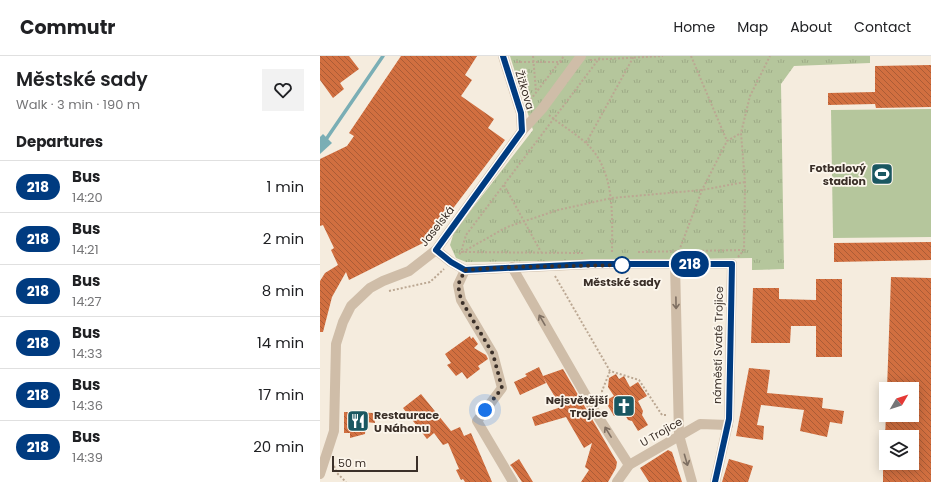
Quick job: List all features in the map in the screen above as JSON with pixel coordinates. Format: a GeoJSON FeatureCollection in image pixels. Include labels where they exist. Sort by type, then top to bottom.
{"type":"FeatureCollection","features":[{"type":"Feature","properties":{"kind":"street","name":"Jaselská"},"geometry":{"type":"LineString","coordinates":[[320,474],[334,432],[336,344],[351,306],[370,288],[408,271],[436,250],[522,131],[542,110],[579,58]]}},
{"type":"Feature","properties":{"kind":"street","name":"Žižkova"},"geometry":{"type":"LineString","coordinates":[[506,59],[521,113],[522,131]]}},
{"type":"Feature","properties":{"kind":"street"},"geometry":{"type":"LineString","coordinates":[[436,250],[451,262],[465,270],[549,266],[732,264]]}},
{"type":"Feature","properties":{"kind":"street"},"geometry":{"type":"LineString","coordinates":[[675,264],[679,435],[692,482]]}},
{"type":"Feature","properties":{"kind":"street","name":"náměstí Svaté Trojice"},"geometry":{"type":"LineString","coordinates":[[715,482],[728,425],[732,264]]}},
{"type":"Feature","properties":{"kind":"street"},"geometry":{"type":"LineString","coordinates":[[512,267],[597,415],[628,465]]}},
{"type":"Feature","properties":{"kind":"street"},"geometry":{"type":"LineString","coordinates":[[465,270],[458,285],[461,300],[493,354],[502,388],[477,421],[513,482]]}},
{"type":"Feature","properties":{"kind":"street","name":"U Trojice"},"geometry":{"type":"LineString","coordinates":[[617,482],[628,465],[700,424],[728,425]]}},
{"type":"Feature","properties":{"kind":"path"},"geometry":{"type":"LineString","coordinates":[[532,56],[536,92]]}},
{"type":"Feature","properties":{"kind":"path"},"geometry":{"type":"LineString","coordinates":[[521,113],[564,56]]}},
{"type":"Feature","properties":{"kind":"path"},"geometry":{"type":"LineString","coordinates":[[461,252],[466,235],[601,56]]}},
{"type":"Feature","properties":{"kind":"path"},"geometry":{"type":"LineString","coordinates":[[506,59],[532,62],[559,62],[579,58],[598,60],[663,56]]}},
{"type":"Feature","properties":{"kind":"path"},"geometry":{"type":"LineString","coordinates":[[691,56],[727,141]]}},
{"type":"Feature","properties":{"kind":"path"},"geometry":{"type":"LineString","coordinates":[[732,264],[744,250],[745,182],[741,133],[750,96],[770,56]]}},
{"type":"Feature","properties":{"kind":"path"},"geometry":{"type":"LineString","coordinates":[[586,143],[633,57]]}},
{"type":"Feature","properties":{"kind":"path"},"geometry":{"type":"LineString","coordinates":[[531,99],[554,120],[586,143],[597,156],[604,170],[612,198],[612,265]]}},
{"type":"Feature","properties":{"kind":"path"},"geometry":{"type":"LineString","coordinates":[[679,251],[702,190],[727,141],[741,133]]}},
{"type":"Feature","properties":{"kind":"path"},"geometry":{"type":"LineString","coordinates":[[461,252],[507,227],[558,210],[612,198],[702,190],[745,182]]}},
{"type":"Feature","properties":{"kind":"path"},"geometry":{"type":"LineString","coordinates":[[504,185],[610,371],[639,380],[662,415],[678,416]]}},
{"type":"Feature","properties":{"kind":"path"},"geometry":{"type":"LineString","coordinates":[[634,252],[744,250]]}},
{"type":"Feature","properties":{"kind":"path"},"geometry":{"type":"LineString","coordinates":[[461,252],[588,253]]}},
{"type":"Feature","properties":{"kind":"path"},"geometry":{"type":"LineString","coordinates":[[612,253],[619,253]]}},
{"type":"Feature","properties":{"kind":"path"},"geometry":{"type":"LineString","coordinates":[[383,293],[430,282],[442,271]]}},
{"type":"Feature","properties":{"kind":"path"},"geometry":{"type":"LineString","coordinates":[[597,415],[604,410],[602,391],[610,371]]}},
{"type":"Feature","properties":{"kind":"path"},"geometry":{"type":"LineString","coordinates":[[334,463],[337,473],[346,482]]}},
{"type":"Feature","properties":{"kind":"green space","name":"Městské sady"},"geometry":{"type":"Polygon","coordinates":[[[510,56],[870,56],[870,63],[794,66],[781,84],[784,269],[752,270],[752,258],[466,262],[456,258],[450,245],[454,232],[533,130],[510,56]]]}},
{"type":"Feature","properties":{"kind":"green space","name":"Fotbalový stadion"},"geometry":{"type":"Polygon","coordinates":[[[931,109],[931,237],[833,238],[831,110],[931,109]]]}},
{"type":"Feature","properties":{"kind":"water"},"geometry":{"type":"Polygon","coordinates":[[[323,134],[332,143],[320,154],[320,137],[323,134]]]}},
{"type":"Feature","properties":{"kind":"building"},"geometry":{"type":"Polygon","coordinates":[[[320,56],[349,56],[359,69],[340,83],[344,89],[333,98],[320,80],[320,56]]]}},
{"type":"Feature","properties":{"kind":"building"},"geometry":{"type":"Polygon","coordinates":[[[401,56],[477,56],[465,75],[472,80],[461,96],[494,119],[488,128],[505,140],[429,240],[349,280],[346,272],[332,297],[323,332],[320,332],[320,281],[325,273],[338,265],[331,250],[334,248],[323,225],[320,226],[320,159],[347,146],[354,136],[349,133],[401,56]]]}},
{"type":"Feature","properties":{"kind":"building"},"geometry":{"type":"Polygon","coordinates":[[[931,65],[931,107],[876,108],[875,104],[828,105],[828,93],[875,92],[875,66],[931,65]]]}},
{"type":"Feature","properties":{"kind":"building"},"geometry":{"type":"Polygon","coordinates":[[[931,242],[931,260],[834,262],[834,243],[931,242]]]}},
{"type":"Feature","properties":{"kind":"building"},"geometry":{"type":"Polygon","coordinates":[[[891,277],[931,278],[931,482],[883,482],[883,470],[919,470],[919,430],[885,430],[886,422],[919,422],[919,382],[887,382],[891,277]]]}},
{"type":"Feature","properties":{"kind":"building"},"geometry":{"type":"Polygon","coordinates":[[[816,279],[842,279],[842,357],[816,357],[816,326],[791,326],[790,343],[751,343],[753,288],[779,288],[779,299],[816,300],[816,279]]]}},
{"type":"Feature","properties":{"kind":"building"},"geometry":{"type":"Polygon","coordinates":[[[470,336],[471,339],[473,337],[478,344],[474,348],[486,355],[488,359],[478,366],[480,369],[467,379],[462,372],[456,376],[447,365],[451,363],[445,354],[470,336]]]}},
{"type":"Feature","properties":{"kind":"building"},"geometry":{"type":"Polygon","coordinates":[[[539,367],[543,376],[563,369],[617,462],[616,468],[608,482],[581,482],[589,470],[585,467],[592,443],[584,448],[566,417],[535,426],[532,417],[561,407],[543,377],[546,383],[520,395],[514,382],[527,376],[525,374],[539,367]]]}},
{"type":"Feature","properties":{"kind":"building"},"geometry":{"type":"Polygon","coordinates":[[[749,368],[770,370],[767,393],[823,398],[822,408],[844,411],[842,424],[830,422],[827,437],[800,431],[804,410],[761,405],[757,425],[764,426],[763,440],[736,436],[749,368]]]}},
{"type":"Feature","properties":{"kind":"building","name":"Nejsvětější Trojice"},"geometry":{"type":"Polygon","coordinates":[[[616,374],[619,379],[624,376],[630,387],[638,382],[647,396],[638,401],[643,411],[642,415],[648,425],[638,431],[632,421],[628,420],[622,410],[614,416],[605,401],[614,396],[608,387],[609,378],[616,374]]]}},
{"type":"Feature","properties":{"kind":"building"},"geometry":{"type":"Polygon","coordinates":[[[421,394],[451,431],[460,427],[464,436],[471,433],[492,482],[465,482],[463,479],[461,480],[456,470],[459,469],[448,443],[443,445],[434,433],[427,439],[403,408],[421,394]]]}},
{"type":"Feature","properties":{"kind":"building"},"geometry":{"type":"Polygon","coordinates":[[[344,412],[374,413],[375,423],[366,422],[365,434],[350,438],[350,433],[344,433],[344,412]]]}},
{"type":"Feature","properties":{"kind":"building"},"geometry":{"type":"Polygon","coordinates":[[[668,450],[672,452],[682,482],[649,482],[640,468],[668,450]]]}},
{"type":"Feature","properties":{"kind":"building"},"geometry":{"type":"Polygon","coordinates":[[[519,459],[533,482],[522,482],[510,465],[519,459]]]}},
{"type":"Feature","properties":{"kind":"building"},"geometry":{"type":"Polygon","coordinates":[[[729,459],[753,466],[748,482],[722,482],[729,459]]]}},
{"type":"Feature","properties":{"kind":"waterway"},"geometry":{"type":"LineString","coordinates":[[320,145],[327,138],[383,56]]}},
{"type":"Feature","properties":{"kind":"bus line","name":"218"},"geometry":{"type":"LineString","coordinates":[[503,56],[521,113],[522,131],[436,250],[451,262],[465,270],[591,264],[732,264],[729,419],[715,482]]}},
{"type":"Feature","properties":{"kind":"place","name":"Fotbalový stadion"},"geometry":{"type":"Point","coordinates":[882,174]}},
{"type":"Feature","properties":{"kind":"place","name":"Městské sady"},"geometry":{"type":"Point","coordinates":[622,265]}},
{"type":"Feature","properties":{"kind":"place","name":"Nejsvětější Trojice"},"geometry":{"type":"Point","coordinates":[624,406]}},
{"type":"Feature","properties":{"kind":"place","name":"Restaurace U Náhonu"},"geometry":{"type":"Point","coordinates":[358,421]}},
{"type":"Feature","properties":{"kind":"route"},"geometry":{"type":"LineString","coordinates":[[485,410],[502,388],[493,354],[461,300],[458,285],[465,270],[591,264],[624,265],[622,265]]}}]}
